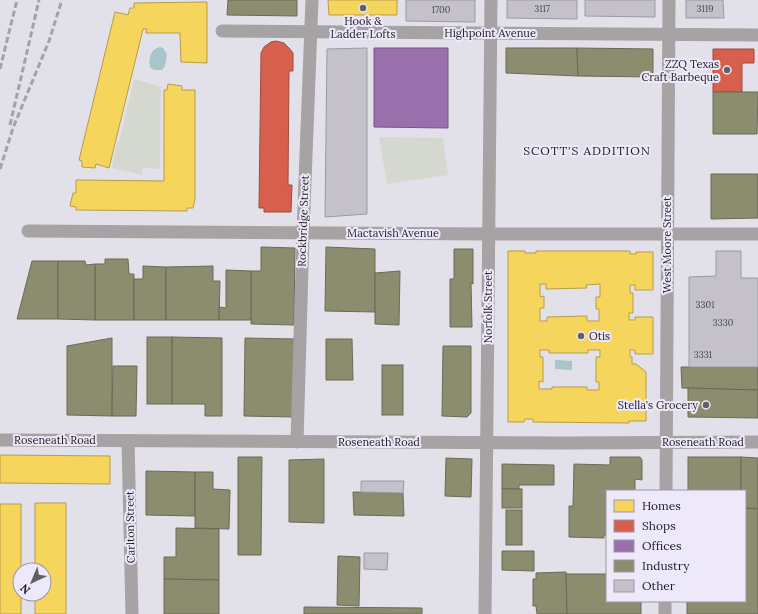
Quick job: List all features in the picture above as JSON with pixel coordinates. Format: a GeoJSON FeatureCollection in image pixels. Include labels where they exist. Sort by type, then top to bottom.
{"type":"FeatureCollection","features":[{"type":"Feature","properties":{"kind":"street","name":"Rockbridge Street"},"geometry":{"type":"LineString","coordinates":[[297,442],[312,0]]}},
{"type":"Feature","properties":{"kind":"street","name":"Norfolk Street"},"geometry":{"type":"LineString","coordinates":[[485,614],[491,0]]}},
{"type":"Feature","properties":{"kind":"street","name":"West Moore Street"},"geometry":{"type":"LineString","coordinates":[[666,490],[669,0]]}},
{"type":"Feature","properties":{"kind":"street","name":"Highpoint Avenue"},"geometry":{"type":"LineString","coordinates":[[222,31],[758,35]]}},
{"type":"Feature","properties":{"kind":"street","name":"Mactavish Avenue"},"geometry":{"type":"LineString","coordinates":[[28,231],[758,234]]}},
{"type":"Feature","properties":{"kind":"street","name":"Roseneath Road"},"geometry":{"type":"LineString","coordinates":[[0,440],[487,443],[758,442]]}},
{"type":"Feature","properties":{"kind":"street","name":"Carlton Street"},"geometry":{"type":"LineString","coordinates":[[128,441],[132,614]]}},
{"type":"Feature","properties":{"kind":"street"},"geometry":{"type":"LineString","coordinates":[[665,602],[665,614]]}},
{"type":"Feature","properties":{"kind":"shaded area"},"geometry":{"type":"Polygon","coordinates":[[[134,79],[161,87],[160,169],[143,168],[142,175],[112,168],[117,142],[119,142],[134,79]]]}},
{"type":"Feature","properties":{"kind":"shaded area"},"geometry":{"type":"Polygon","coordinates":[[[379,137],[443,138],[448,175],[387,184],[379,137]]]}},
{"type":"Feature","properties":{"kind":"water"},"geometry":{"type":"Polygon","coordinates":[[[160,47],[163,48],[167,54],[165,66],[162,70],[154,70],[150,67],[149,60],[152,52],[160,47]]]}},
{"type":"Feature","properties":{"kind":"water"},"geometry":{"type":"Polygon","coordinates":[[[555,360],[572,361],[572,370],[555,369],[555,360]]]}},
{"type":"Feature","properties":{"kind":"building: Homes","name":"Hook & Ladder Lofts"},"geometry":{"type":"Polygon","coordinates":[[[328,0],[397,0],[397,15],[329,15],[328,0]]]}},
{"type":"Feature","properties":{"kind":"building: Homes"},"geometry":{"type":"Polygon","coordinates":[[[207,2],[207,63],[181,62],[180,33],[146,33],[147,29],[143,29],[109,168],[96,164],[95,168],[82,167],[82,161],[79,160],[115,12],[128,15],[130,8],[134,8],[134,3],[207,2]]]}},
{"type":"Feature","properties":{"kind":"building: Homes"},"geometry":{"type":"Polygon","coordinates":[[[168,84],[182,86],[182,90],[195,90],[195,199],[193,208],[187,208],[187,211],[76,210],[76,207],[70,206],[73,193],[76,193],[76,180],[164,181],[164,90],[167,90],[168,84]]]}},
{"type":"Feature","properties":{"kind":"building: Homes","name":"Otis"},"geometry":{"type":"Polygon","coordinates":[[[508,251],[525,251],[525,253],[536,253],[536,251],[630,251],[630,254],[636,254],[636,252],[653,252],[653,290],[635,290],[635,285],[630,285],[630,293],[633,293],[633,313],[629,313],[629,320],[635,320],[635,317],[653,317],[653,354],[635,354],[635,350],[630,350],[632,364],[636,364],[646,372],[646,421],[629,421],[629,423],[533,422],[533,419],[525,419],[524,422],[508,422],[508,251]],[[540,284],[540,297],[544,296],[544,308],[540,308],[540,321],[547,321],[547,317],[587,316],[587,321],[599,321],[599,309],[596,309],[596,297],[600,297],[600,284],[586,285],[587,288],[546,289],[546,284],[540,284]],[[540,350],[540,357],[543,357],[543,382],[539,381],[539,389],[552,389],[552,387],[587,387],[587,390],[599,390],[599,382],[596,382],[596,357],[600,357],[600,350],[588,350],[588,353],[549,353],[549,350],[540,350]]]}},
{"type":"Feature","properties":{"kind":"building: Homes"},"geometry":{"type":"Polygon","coordinates":[[[0,455],[110,456],[110,484],[0,483],[0,455]]]}},
{"type":"Feature","properties":{"kind":"building: Homes"},"geometry":{"type":"Polygon","coordinates":[[[35,503],[66,503],[66,614],[35,614],[35,602],[52,602],[52,562],[35,562],[35,503]]]}},
{"type":"Feature","properties":{"kind":"building: Homes"},"geometry":{"type":"Polygon","coordinates":[[[0,504],[21,504],[21,562],[12,562],[12,602],[21,602],[21,614],[0,614],[0,504]]]}},
{"type":"Feature","properties":{"kind":"building: Shops"},"geometry":{"type":"Polygon","coordinates":[[[276,41],[284,43],[293,53],[293,71],[289,71],[288,185],[292,185],[291,212],[264,212],[264,208],[259,208],[261,53],[264,47],[271,42],[276,41]]]}},
{"type":"Feature","properties":{"kind":"building: Shops"},"geometry":{"type":"Polygon","coordinates":[[[713,49],[754,49],[754,63],[742,63],[742,92],[713,92],[713,49]]]}},
{"type":"Feature","properties":{"kind":"building: Offices"},"geometry":{"type":"Polygon","coordinates":[[[374,48],[448,48],[448,128],[374,127],[374,48]]]}},
{"type":"Feature","properties":{"kind":"building: Industry"},"geometry":{"type":"Polygon","coordinates":[[[228,0],[297,0],[297,16],[227,15],[228,0]]]}},
{"type":"Feature","properties":{"kind":"building: Industry"},"geometry":{"type":"Polygon","coordinates":[[[506,48],[577,48],[578,76],[506,73],[506,48]]]}},
{"type":"Feature","properties":{"kind":"building: Industry"},"geometry":{"type":"Polygon","coordinates":[[[577,48],[653,49],[653,77],[578,76],[577,48]]]}},
{"type":"Feature","properties":{"kind":"building: Industry"},"geometry":{"type":"Polygon","coordinates":[[[713,92],[758,92],[757,134],[713,134],[713,92]]]}},
{"type":"Feature","properties":{"kind":"building: Industry"},"geometry":{"type":"Polygon","coordinates":[[[711,174],[758,174],[758,218],[711,219],[711,174]]]}},
{"type":"Feature","properties":{"kind":"building: Industry"},"geometry":{"type":"Polygon","coordinates":[[[261,247],[295,248],[294,325],[251,324],[251,271],[261,271],[261,247]]]}},
{"type":"Feature","properties":{"kind":"building: Industry"},"geometry":{"type":"Polygon","coordinates":[[[326,247],[375,249],[375,312],[325,311],[326,247]]]}},
{"type":"Feature","properties":{"kind":"building: Industry"},"geometry":{"type":"Polygon","coordinates":[[[454,249],[473,249],[473,284],[471,283],[472,327],[450,327],[450,279],[454,279],[454,249]]]}},
{"type":"Feature","properties":{"kind":"building: Industry"},"geometry":{"type":"Polygon","coordinates":[[[105,259],[128,259],[129,274],[134,274],[134,320],[95,320],[95,264],[105,264],[105,259]]]}},
{"type":"Feature","properties":{"kind":"building: Industry"},"geometry":{"type":"Polygon","coordinates":[[[32,261],[58,261],[58,319],[17,319],[32,261]]]}},
{"type":"Feature","properties":{"kind":"building: Industry"},"geometry":{"type":"Polygon","coordinates":[[[58,261],[85,261],[86,265],[95,264],[95,320],[58,319],[58,261]]]}},
{"type":"Feature","properties":{"kind":"building: Industry"},"geometry":{"type":"Polygon","coordinates":[[[143,266],[166,267],[166,320],[134,320],[134,279],[143,279],[143,266]]]}},
{"type":"Feature","properties":{"kind":"building: Industry"},"geometry":{"type":"Polygon","coordinates":[[[213,266],[213,281],[220,281],[219,320],[166,320],[166,267],[213,266]]]}},
{"type":"Feature","properties":{"kind":"building: Industry"},"geometry":{"type":"Polygon","coordinates":[[[226,270],[251,271],[251,320],[219,320],[219,307],[226,308],[226,270]]]}},
{"type":"Feature","properties":{"kind":"building: Industry"},"geometry":{"type":"Polygon","coordinates":[[[400,271],[399,325],[375,324],[375,273],[400,271]]]}},
{"type":"Feature","properties":{"kind":"building: Industry"},"geometry":{"type":"Polygon","coordinates":[[[147,337],[172,337],[172,404],[147,404],[147,337]]]}},
{"type":"Feature","properties":{"kind":"building: Industry"},"geometry":{"type":"Polygon","coordinates":[[[172,337],[222,338],[222,416],[205,416],[205,404],[172,404],[172,337]]]}},
{"type":"Feature","properties":{"kind":"building: Industry"},"geometry":{"type":"Polygon","coordinates":[[[112,338],[112,416],[67,415],[67,346],[112,338]]]}},
{"type":"Feature","properties":{"kind":"building: Industry"},"geometry":{"type":"Polygon","coordinates":[[[245,338],[294,339],[294,417],[244,416],[245,338]]]}},
{"type":"Feature","properties":{"kind":"building: Industry"},"geometry":{"type":"Polygon","coordinates":[[[326,339],[352,339],[353,380],[326,380],[326,339]]]}},
{"type":"Feature","properties":{"kind":"building: Industry"},"geometry":{"type":"Polygon","coordinates":[[[443,346],[471,346],[471,413],[467,417],[442,416],[443,346]]]}},
{"type":"Feature","properties":{"kind":"building: Industry"},"geometry":{"type":"Polygon","coordinates":[[[382,365],[403,365],[403,415],[382,415],[382,365]]]}},
{"type":"Feature","properties":{"kind":"building: Industry"},"geometry":{"type":"Polygon","coordinates":[[[113,366],[137,366],[136,416],[112,416],[113,366]]]}},
{"type":"Feature","properties":{"kind":"building: Industry"},"geometry":{"type":"Polygon","coordinates":[[[681,367],[758,367],[758,390],[682,388],[681,367]]]}},
{"type":"Feature","properties":{"kind":"building: Industry"},"geometry":{"type":"Polygon","coordinates":[[[688,388],[758,390],[758,418],[688,417],[688,388]]]}},
{"type":"Feature","properties":{"kind":"building: Industry"},"geometry":{"type":"Polygon","coordinates":[[[238,457],[262,457],[261,555],[238,555],[238,457]]]}},
{"type":"Feature","properties":{"kind":"building: Industry"},"geometry":{"type":"Polygon","coordinates":[[[610,457],[640,457],[642,460],[642,480],[635,479],[635,490],[606,490],[606,535],[604,535],[604,538],[569,537],[569,506],[573,506],[574,464],[610,465],[610,457]]]}},
{"type":"Feature","properties":{"kind":"building: Industry"},"geometry":{"type":"Polygon","coordinates":[[[688,457],[741,457],[741,490],[688,490],[688,457]]]}},
{"type":"Feature","properties":{"kind":"building: Industry"},"geometry":{"type":"Polygon","coordinates":[[[741,457],[758,458],[758,509],[746,508],[746,490],[741,490],[741,457]]]}},
{"type":"Feature","properties":{"kind":"building: Industry"},"geometry":{"type":"Polygon","coordinates":[[[446,458],[472,459],[471,497],[445,496],[446,458]]]}},
{"type":"Feature","properties":{"kind":"building: Industry"},"geometry":{"type":"Polygon","coordinates":[[[324,459],[324,523],[289,522],[289,460],[324,459]]]}},
{"type":"Feature","properties":{"kind":"building: Industry"},"geometry":{"type":"Polygon","coordinates":[[[502,464],[554,465],[554,485],[519,485],[519,489],[502,489],[502,464]]]}},
{"type":"Feature","properties":{"kind":"building: Industry"},"geometry":{"type":"Polygon","coordinates":[[[146,471],[195,472],[195,516],[146,515],[146,471]]]}},
{"type":"Feature","properties":{"kind":"building: Industry"},"geometry":{"type":"Polygon","coordinates":[[[195,472],[213,472],[213,489],[230,490],[229,529],[195,528],[195,472]]]}},
{"type":"Feature","properties":{"kind":"building: Industry"},"geometry":{"type":"Polygon","coordinates":[[[502,489],[522,489],[522,508],[502,508],[502,489]]]}},
{"type":"Feature","properties":{"kind":"building: Industry"},"geometry":{"type":"Polygon","coordinates":[[[353,492],[403,493],[404,516],[354,515],[353,492]]]}},
{"type":"Feature","properties":{"kind":"building: Industry"},"geometry":{"type":"Polygon","coordinates":[[[746,508],[758,509],[758,614],[687,614],[687,602],[746,602],[746,508]]]}},
{"type":"Feature","properties":{"kind":"building: Industry"},"geometry":{"type":"Polygon","coordinates":[[[506,510],[522,510],[522,545],[506,545],[506,510]]]}},
{"type":"Feature","properties":{"kind":"building: Industry"},"geometry":{"type":"Polygon","coordinates":[[[176,528],[219,529],[219,580],[164,579],[164,557],[176,557],[176,528]]]}},
{"type":"Feature","properties":{"kind":"building: Industry"},"geometry":{"type":"Polygon","coordinates":[[[502,551],[534,551],[534,571],[502,570],[502,551]]]}},
{"type":"Feature","properties":{"kind":"building: Industry"},"geometry":{"type":"Polygon","coordinates":[[[338,556],[360,557],[359,606],[337,605],[338,556]]]}},
{"type":"Feature","properties":{"kind":"building: Industry"},"geometry":{"type":"Polygon","coordinates":[[[566,572],[567,614],[537,614],[536,606],[533,606],[533,579],[536,579],[536,573],[566,572]]]}},
{"type":"Feature","properties":{"kind":"building: Industry"},"geometry":{"type":"Polygon","coordinates":[[[566,574],[606,574],[606,602],[641,602],[641,614],[567,614],[566,574]]]}},
{"type":"Feature","properties":{"kind":"building: Industry"},"geometry":{"type":"Polygon","coordinates":[[[164,579],[219,580],[219,614],[164,614],[164,579]]]}},
{"type":"Feature","properties":{"kind":"building: Industry"},"geometry":{"type":"Polygon","coordinates":[[[304,607],[422,608],[422,614],[304,614],[304,607]]]}},
{"type":"Feature","properties":{"kind":"building: Other"},"geometry":{"type":"Polygon","coordinates":[[[406,0],[475,0],[475,22],[406,21],[406,0]]]}},
{"type":"Feature","properties":{"kind":"building: Other"},"geometry":{"type":"Polygon","coordinates":[[[507,0],[577,0],[577,19],[507,18],[507,0]]]}},
{"type":"Feature","properties":{"kind":"building: Other"},"geometry":{"type":"Polygon","coordinates":[[[585,0],[655,0],[655,17],[585,16],[585,0]]]}},
{"type":"Feature","properties":{"kind":"building: Other"},"geometry":{"type":"Polygon","coordinates":[[[686,0],[723,0],[724,18],[686,18],[686,0]]]}},
{"type":"Feature","properties":{"kind":"building: Other"},"geometry":{"type":"Polygon","coordinates":[[[367,48],[367,214],[325,217],[327,49],[367,48]]]}},
{"type":"Feature","properties":{"kind":"building: Other"},"geometry":{"type":"Polygon","coordinates":[[[716,251],[741,251],[741,278],[758,278],[758,367],[689,367],[689,277],[716,276],[716,251]]]}},
{"type":"Feature","properties":{"kind":"building: Other"},"geometry":{"type":"Polygon","coordinates":[[[361,481],[404,481],[403,493],[361,492],[361,481]]]}},
{"type":"Feature","properties":{"kind":"building: Other"},"geometry":{"type":"Polygon","coordinates":[[[364,553],[388,553],[387,570],[364,569],[364,553]]]}},
{"type":"Feature","properties":{"kind":"railway"},"geometry":{"type":"LineString","coordinates":[[0,69],[17,0]]}},
{"type":"Feature","properties":{"kind":"railway"},"geometry":{"type":"LineString","coordinates":[[10,125],[39,0]]}},
{"type":"Feature","properties":{"kind":"railway"},"geometry":{"type":"LineString","coordinates":[[0,169],[13,128],[49,41],[62,0]]}},
{"type":"Feature","properties":{"kind":"place","name":"Hook & Ladder Lofts"},"geometry":{"type":"Point","coordinates":[363,8]}},
{"type":"Feature","properties":{"kind":"place","name":"ZZQ Texas Craft Barbeque"},"geometry":{"type":"Point","coordinates":[727,70]}},
{"type":"Feature","properties":{"kind":"place","name":"Otis"},"geometry":{"type":"Point","coordinates":[581,336]}},
{"type":"Feature","properties":{"kind":"place","name":"Stella's Grocery"},"geometry":{"type":"Point","coordinates":[706,405]}},
{"type":"Feature","properties":{"kind":"district","name":"SCOTT'S ADDITION"},"geometry":{"type":"Point","coordinates":[587,151]}}]}
